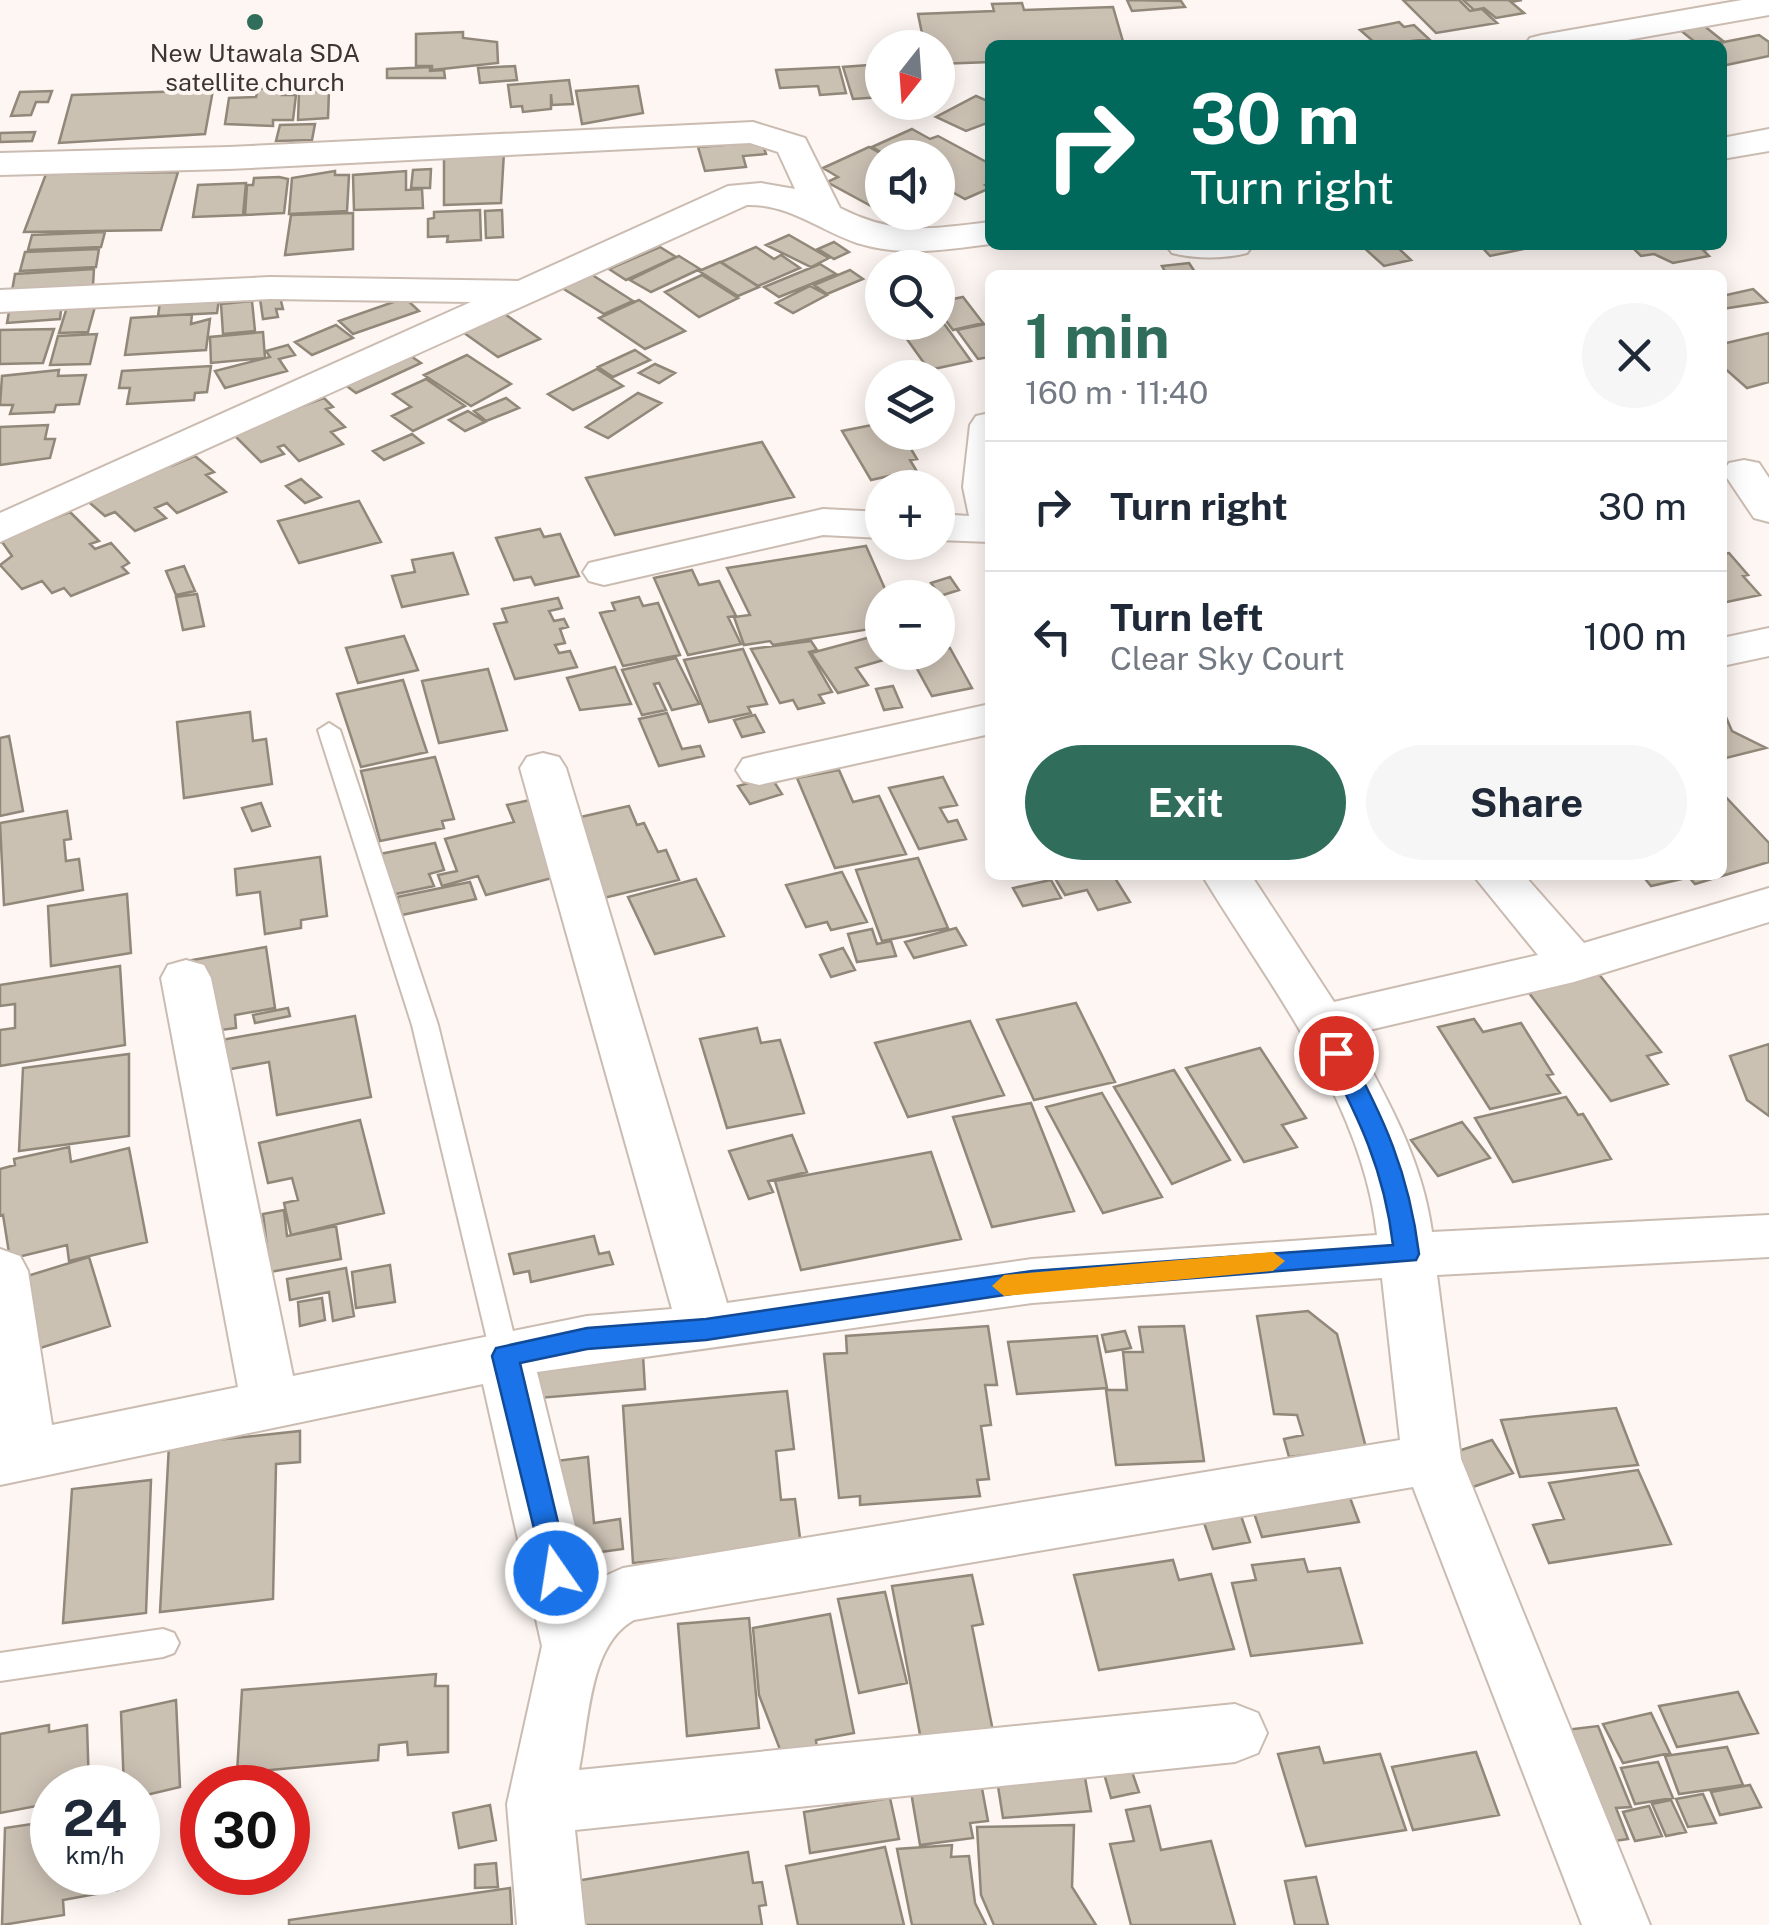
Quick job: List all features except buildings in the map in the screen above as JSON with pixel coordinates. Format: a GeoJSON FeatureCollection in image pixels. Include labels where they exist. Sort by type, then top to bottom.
{"type":"FeatureCollection","features":[{"type":"Feature","properties":{"kind":"street"},"geometry":{"type":"LineString","coordinates":[[1570,40],[1769,5]]}},
{"type":"Feature","properties":{"kind":"street"},"geometry":{"type":"LineString","coordinates":[[0,164],[248,157],[753,132],[794,145],[824,213]]}},
{"type":"Feature","properties":{"kind":"street"},"geometry":{"type":"LineString","coordinates":[[1727,148],[1769,140]]}},
{"type":"Feature","properties":{"kind":"street"},"geometry":{"type":"LineString","coordinates":[[0,529],[741,194],[790,196],[870,236],[896,240],[985,233]]}},
{"type":"Feature","properties":{"kind":"street"},"geometry":{"type":"LineString","coordinates":[[0,301],[270,288],[524,292]]}},
{"type":"Feature","properties":{"kind":"street"},"geometry":{"type":"LineString","coordinates":[[1744,472],[1769,509]]}},
{"type":"Feature","properties":{"kind":"street"},"geometry":{"type":"LineString","coordinates":[[604,572],[822,522],[865,524]]}},
{"type":"Feature","properties":{"kind":"street"},"geometry":{"type":"LineString","coordinates":[[955,528],[985,529]]}},
{"type":"Feature","properties":{"kind":"street"},"geometry":{"type":"LineString","coordinates":[[1727,651],[1769,642]]}},
{"type":"Feature","properties":{"kind":"street"},"geometry":{"type":"LineString","coordinates":[[760,770],[985,720]]}},
{"type":"Feature","properties":{"kind":"street"},"geometry":{"type":"LineString","coordinates":[[542,768],[706,1330]]}},
{"type":"Feature","properties":{"kind":"street"},"geometry":{"type":"LineString","coordinates":[[1229,880],[1321,1023],[1383,1142],[1400,1198],[1432,1459],[1616,1925]]}},
{"type":"Feature","properties":{"kind":"street"},"geometry":{"type":"LineString","coordinates":[[1501,880],[1574,964]]}},
{"type":"Feature","properties":{"kind":"street"},"geometry":{"type":"LineString","coordinates":[[1321,1023],[1574,964],[1769,904]]}},
{"type":"Feature","properties":{"kind":"street"},"geometry":{"type":"LineString","coordinates":[[186,978],[270,1405]]}},
{"type":"Feature","properties":{"kind":"street"},"geometry":{"type":"LineString","coordinates":[[0,1270],[13,1458],[587,1339],[706,1330],[1032,1281],[1407,1254],[1766,1242]]}},
{"type":"Feature","properties":{"kind":"street"},"geometry":{"type":"LineString","coordinates":[[505,1356],[574,1646]]}},
{"type":"Feature","properties":{"kind":"street"},"geometry":{"type":"LineString","coordinates":[[551,1925],[540,1804],[574,1646],[600,1608],[623,1595],[1126,1514],[1432,1459]]}},
{"type":"Feature","properties":{"kind":"street"},"geometry":{"type":"LineString","coordinates":[[540,1804],[1234,1733]]}},
{"type":"Feature","properties":{"kind":"lane"},"geometry":{"type":"LineString","coordinates":[[329,730],[425,1025],[505,1356]]}},
{"type":"Feature","properties":{"kind":"lane"},"geometry":{"type":"LineString","coordinates":[[0,1668],[163,1643]]}},
{"type":"Feature","properties":{"kind":"slow traffic"},"geometry":{"type":"LineString","coordinates":[[1004,1286],[1273,1261]]}},
{"type":"Feature","properties":{"kind":"place","name":"New Utawala SDA satellite church"},"geometry":{"type":"Point","coordinates":[255,22]}},
{"type":"Feature","properties":{"kind":"route"},"geometry":{"type":"LineString","coordinates":[[556,1573],[505,1356],[587,1339],[706,1330],[1032,1281],[1407,1254],[1400,1198],[1383,1142],[1336,1053]]}}]}
